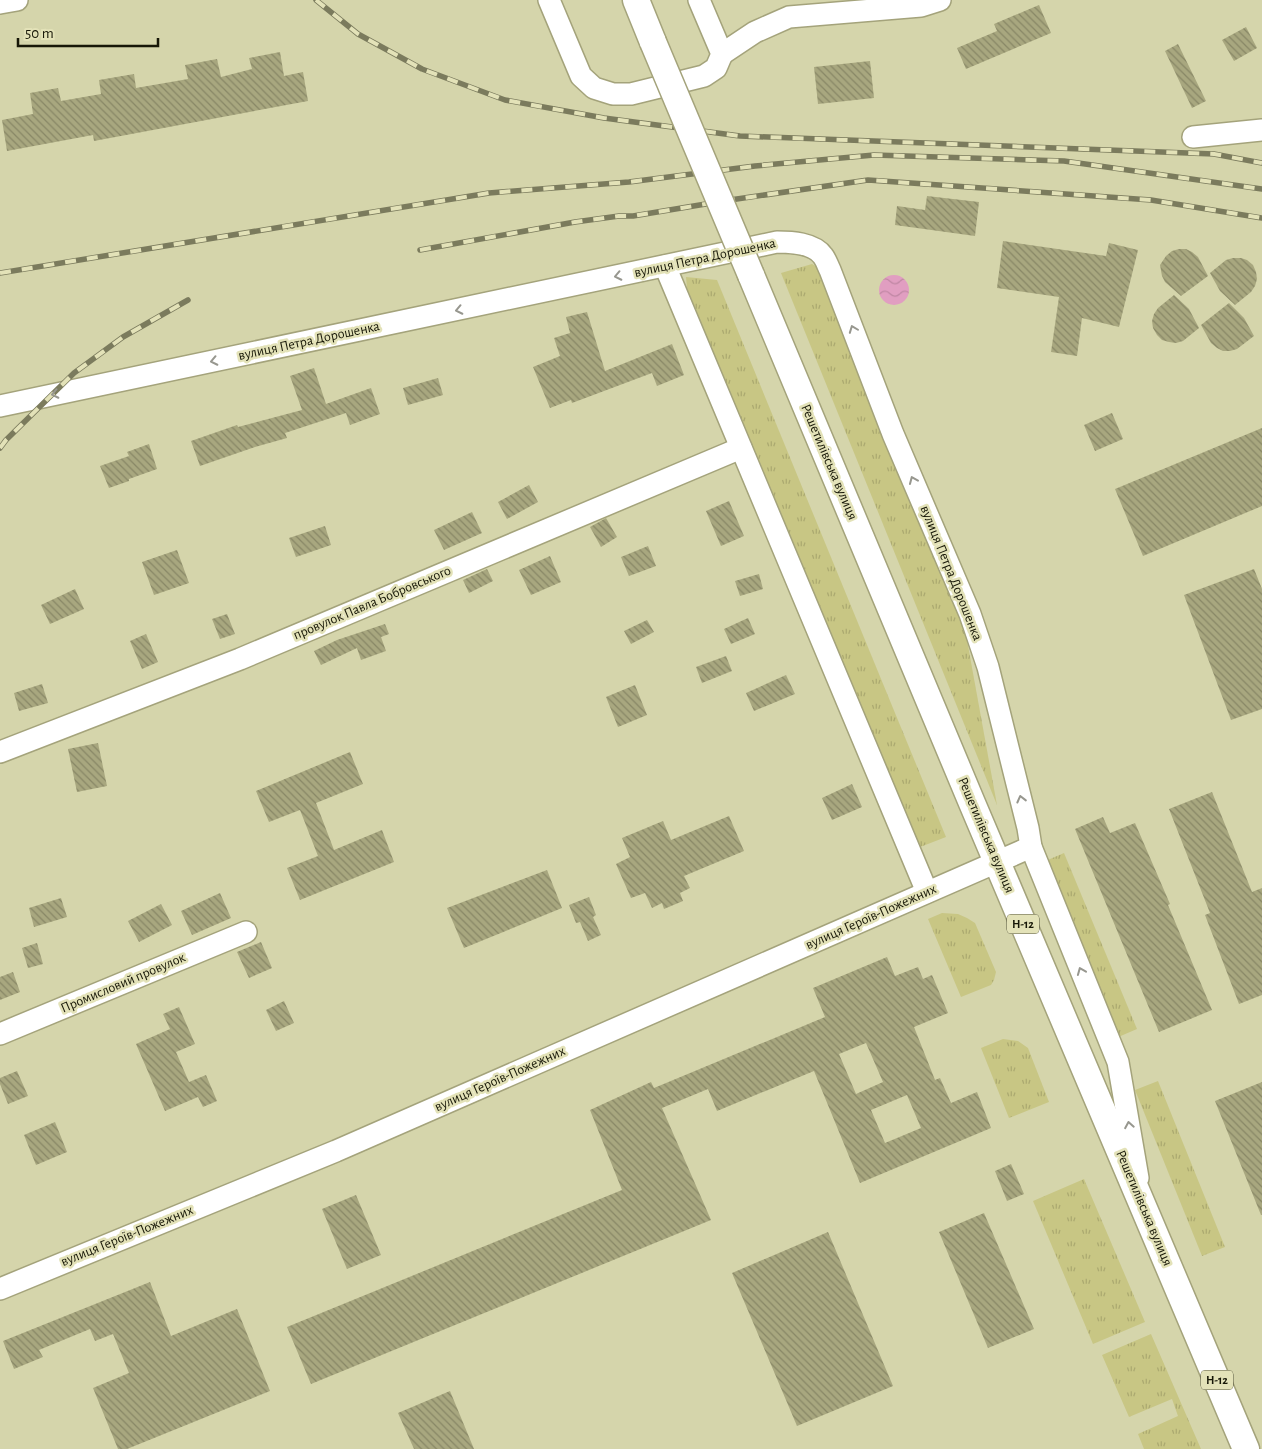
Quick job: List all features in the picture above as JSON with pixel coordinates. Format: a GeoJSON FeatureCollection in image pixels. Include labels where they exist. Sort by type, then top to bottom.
{"type":"FeatureCollection","features":[{"type":"Feature","properties":{"kind":"main road","name":"Решетилівська вулиця"},"geometry":{"type":"LineString","coordinates":[[636,0],[997,862],[1246,1449]]}},
{"type":"Feature","properties":{"kind":"street"},"geometry":{"type":"LineString","coordinates":[[0,3],[17,0]]}},
{"type":"Feature","properties":{"kind":"street"},"geometry":{"type":"LineString","coordinates":[[549,0],[581,76],[594,88],[614,94],[632,94],[704,76],[716,68],[722,54],[755,32],[789,18],[921,6],[940,0]]}},
{"type":"Feature","properties":{"kind":"street"},"geometry":{"type":"LineString","coordinates":[[699,0],[722,54]]}},
{"type":"Feature","properties":{"kind":"street"},"geometry":{"type":"LineString","coordinates":[[1193,137],[1262,130]]}},
{"type":"Feature","properties":{"kind":"street","name":"вулиця Петра Дорошенка"},"geometry":{"type":"LineString","coordinates":[[0,406],[777,242],[792,242],[814,249],[822,254],[894,434],[970,614],[991,676],[1031,847],[1118,1062],[1144,1208]]}},
{"type":"Feature","properties":{"kind":"street"},"geometry":{"type":"LineString","coordinates":[[665,266],[927,892]]}},
{"type":"Feature","properties":{"kind":"street","name":"провулок Павла Бобровського"},"geometry":{"type":"LineString","coordinates":[[0,752],[240,659],[741,448]]}},
{"type":"Feature","properties":{"kind":"street","name":"вулиця Героїв-Пожежних"},"geometry":{"type":"LineString","coordinates":[[0,1288],[336,1151],[1031,847]]}},
{"type":"Feature","properties":{"kind":"street","name":"Промисловий провулок"},"geometry":{"type":"LineString","coordinates":[[0,1034],[246,932]]}},
{"type":"Feature","properties":{"kind":"green space"},"geometry":{"type":"Polygon","coordinates":[[[812,264],[819,268],[963,618],[997,805],[781,273],[812,264]]]}},
{"type":"Feature","properties":{"kind":"green space"},"geometry":{"type":"Polygon","coordinates":[[[686,277],[717,280],[946,837],[915,849],[687,288],[686,277]]]}},
{"type":"Feature","properties":{"kind":"green space"},"geometry":{"type":"Polygon","coordinates":[[[1064,853],[1137,1029],[1116,1038],[1043,862],[1064,853]]]}},
{"type":"Feature","properties":{"kind":"green space"},"geometry":{"type":"Polygon","coordinates":[[[942,913],[958,914],[975,923],[996,972],[991,985],[961,997],[928,919],[942,913]]]}},
{"type":"Feature","properties":{"kind":"green space"},"geometry":{"type":"Polygon","coordinates":[[[1003,1039],[1018,1041],[1028,1048],[1049,1102],[1009,1118],[981,1048],[1003,1039]]]}},
{"type":"Feature","properties":{"kind":"green space"},"geometry":{"type":"Polygon","coordinates":[[[1158,1081],[1225,1247],[1202,1256],[1135,1090],[1158,1081]]]}},
{"type":"Feature","properties":{"kind":"green space"},"geometry":{"type":"Polygon","coordinates":[[[1084,1179],[1145,1322],[1093,1344],[1033,1201],[1084,1179]]]}},
{"type":"Feature","properties":{"kind":"green space"},"geometry":{"type":"Polygon","coordinates":[[[1151,1334],[1201,1449],[1144,1449],[1138,1434],[1178,1416],[1172,1399],[1129,1417],[1102,1355],[1151,1334]]]}},
{"type":"Feature","properties":{"kind":"water"},"geometry":{"type":"Polygon","coordinates":[[[894,275],[900,276],[908,284],[908,296],[900,304],[894,305],[888,304],[880,296],[879,290],[880,284],[888,276],[894,275]]]}},
{"type":"Feature","properties":{"kind":"building"},"geometry":{"type":"Polygon","coordinates":[[[1039,5],[1051,33],[966,69],[957,48],[997,31],[994,24],[1039,5]]]}},
{"type":"Feature","properties":{"kind":"building"},"geometry":{"type":"Polygon","coordinates":[[[1246,27],[1257,48],[1234,61],[1222,40],[1246,27]]]}},
{"type":"Feature","properties":{"kind":"building"},"geometry":{"type":"Polygon","coordinates":[[[1178,44],[1206,101],[1192,108],[1165,51],[1178,44]]]}},
{"type":"Feature","properties":{"kind":"building"},"geometry":{"type":"Polygon","coordinates":[[[280,52],[284,76],[303,72],[308,101],[94,141],[93,135],[7,151],[2,120],[33,114],[30,93],[58,88],[61,101],[101,94],[99,80],[134,74],[136,88],[188,79],[185,65],[217,59],[221,77],[252,69],[249,58],[280,52]]]}},
{"type":"Feature","properties":{"kind":"building"},"geometry":{"type":"Polygon","coordinates":[[[870,61],[874,98],[818,104],[814,67],[870,61]]]}},
{"type":"Feature","properties":{"kind":"building"},"geometry":{"type":"Polygon","coordinates":[[[927,196],[979,202],[975,236],[895,225],[897,206],[925,210],[927,196]]]}},
{"type":"Feature","properties":{"kind":"building"},"geometry":{"type":"Polygon","coordinates":[[[1003,241],[1106,256],[1109,243],[1138,250],[1119,327],[1082,318],[1077,356],[1051,352],[1059,297],[997,288],[1003,241]]]}},
{"type":"Feature","properties":{"kind":"building"},"geometry":{"type":"Polygon","coordinates":[[[1186,249],[1198,257],[1208,276],[1181,296],[1165,282],[1160,265],[1166,256],[1172,251],[1186,249]]]}},
{"type":"Feature","properties":{"kind":"building"},"geometry":{"type":"Polygon","coordinates":[[[1233,258],[1247,260],[1253,265],[1257,279],[1251,292],[1235,305],[1220,291],[1210,273],[1226,260],[1233,258]]]}},
{"type":"Feature","properties":{"kind":"building"},"geometry":{"type":"Polygon","coordinates":[[[1174,295],[1189,309],[1199,328],[1183,341],[1176,343],[1162,340],[1153,328],[1152,321],[1158,308],[1174,295]]]}},
{"type":"Feature","properties":{"kind":"building"},"geometry":{"type":"Polygon","coordinates":[[[1229,303],[1244,318],[1254,336],[1237,349],[1223,351],[1211,343],[1201,325],[1229,303]]]}},
{"type":"Feature","properties":{"kind":"building"},"geometry":{"type":"Polygon","coordinates":[[[587,312],[605,371],[672,344],[684,375],[657,386],[652,373],[572,403],[571,400],[550,408],[533,367],[560,356],[554,338],[570,333],[566,317],[587,312]]]}},
{"type":"Feature","properties":{"kind":"building"},"geometry":{"type":"Polygon","coordinates":[[[314,368],[326,404],[371,388],[380,414],[350,425],[346,413],[285,433],[287,438],[200,466],[191,441],[237,425],[238,427],[302,410],[290,376],[314,368]]]}},
{"type":"Feature","properties":{"kind":"building"},"geometry":{"type":"Polygon","coordinates":[[[438,378],[443,395],[408,405],[403,388],[438,378]]]}},
{"type":"Feature","properties":{"kind":"building"},"geometry":{"type":"Polygon","coordinates":[[[1112,413],[1123,439],[1095,451],[1084,425],[1112,413]]]}},
{"type":"Feature","properties":{"kind":"building"},"geometry":{"type":"Polygon","coordinates":[[[1262,428],[1262,506],[1143,556],[1115,489],[1262,428]]]}},
{"type":"Feature","properties":{"kind":"building"},"geometry":{"type":"Polygon","coordinates":[[[149,444],[157,469],[109,488],[100,466],[129,456],[127,452],[149,444]]]}},
{"type":"Feature","properties":{"kind":"building"},"geometry":{"type":"Polygon","coordinates":[[[529,485],[538,502],[507,519],[498,502],[529,485]]]}},
{"type":"Feature","properties":{"kind":"building"},"geometry":{"type":"Polygon","coordinates":[[[729,501],[744,536],[721,546],[706,511],[729,501]]]}},
{"type":"Feature","properties":{"kind":"building"},"geometry":{"type":"Polygon","coordinates":[[[472,512],[482,533],[444,550],[434,530],[472,512]]]}},
{"type":"Feature","properties":{"kind":"building"},"geometry":{"type":"Polygon","coordinates":[[[606,518],[617,537],[601,547],[590,527],[606,518]]]}},
{"type":"Feature","properties":{"kind":"building"},"geometry":{"type":"Polygon","coordinates":[[[325,526],[331,545],[296,557],[289,538],[325,526]]]}},
{"type":"Feature","properties":{"kind":"building"},"geometry":{"type":"Polygon","coordinates":[[[648,546],[656,566],[629,576],[621,557],[648,546]]]}},
{"type":"Feature","properties":{"kind":"building"},"geometry":{"type":"Polygon","coordinates":[[[177,550],[189,583],[154,595],[142,562],[177,550]]]}},
{"type":"Feature","properties":{"kind":"building"},"geometry":{"type":"Polygon","coordinates":[[[550,556],[561,582],[531,595],[519,570],[550,556]]]}},
{"type":"Feature","properties":{"kind":"building"},"geometry":{"type":"Polygon","coordinates":[[[487,569],[493,581],[469,593],[463,580],[487,569]]]}},
{"type":"Feature","properties":{"kind":"building"},"geometry":{"type":"Polygon","coordinates":[[[1254,569],[1262,589],[1262,709],[1231,720],[1184,595],[1254,569]]]}},
{"type":"Feature","properties":{"kind":"building"},"geometry":{"type":"Polygon","coordinates":[[[759,574],[763,589],[740,596],[735,581],[759,574]]]}},
{"type":"Feature","properties":{"kind":"building"},"geometry":{"type":"Polygon","coordinates":[[[75,589],[84,609],[50,624],[41,605],[75,589]]]}},
{"type":"Feature","properties":{"kind":"building"},"geometry":{"type":"Polygon","coordinates":[[[227,614],[235,634],[220,639],[212,619],[227,614]]]}},
{"type":"Feature","properties":{"kind":"building"},"geometry":{"type":"Polygon","coordinates":[[[748,618],[755,634],[731,644],[724,629],[748,618]]]}},
{"type":"Feature","properties":{"kind":"building"},"geometry":{"type":"Polygon","coordinates":[[[647,620],[654,632],[631,644],[624,631],[647,620]]]}},
{"type":"Feature","properties":{"kind":"building"},"geometry":{"type":"Polygon","coordinates":[[[385,624],[389,634],[381,637],[386,651],[361,660],[357,648],[321,665],[314,651],[337,640],[385,624]]]}},
{"type":"Feature","properties":{"kind":"building"},"geometry":{"type":"Polygon","coordinates":[[[146,634],[158,662],[142,669],[130,641],[146,634]]]}},
{"type":"Feature","properties":{"kind":"building"},"geometry":{"type":"Polygon","coordinates":[[[726,656],[732,671],[702,683],[696,667],[726,656]]]}},
{"type":"Feature","properties":{"kind":"building"},"geometry":{"type":"Polygon","coordinates":[[[786,675],[795,694],[754,711],[746,693],[786,675]]]}},
{"type":"Feature","properties":{"kind":"building"},"geometry":{"type":"Polygon","coordinates":[[[42,684],[48,703],[19,711],[14,693],[42,684]]]}},
{"type":"Feature","properties":{"kind":"building"},"geometry":{"type":"Polygon","coordinates":[[[635,685],[647,715],[618,727],[606,697],[635,685]]]}},
{"type":"Feature","properties":{"kind":"building"},"geometry":{"type":"Polygon","coordinates":[[[98,743],[107,786],[77,792],[68,749],[98,743]]]}},
{"type":"Feature","properties":{"kind":"building"},"geometry":{"type":"Polygon","coordinates":[[[350,752],[363,784],[316,803],[334,850],[382,830],[394,862],[300,900],[287,868],[318,856],[300,810],[269,822],[256,791],[350,752]]]}},
{"type":"Feature","properties":{"kind":"building"},"geometry":{"type":"Polygon","coordinates":[[[852,784],[862,807],[832,820],[822,798],[852,784]]]}},
{"type":"Feature","properties":{"kind":"building"},"geometry":{"type":"Polygon","coordinates":[[[1212,792],[1252,892],[1262,888],[1262,995],[1239,1004],[1205,915],[1210,913],[1169,809],[1212,792]]]}},
{"type":"Feature","properties":{"kind":"building"},"geometry":{"type":"Polygon","coordinates":[[[729,816],[744,851],[684,876],[690,888],[680,893],[683,901],[664,909],[662,903],[652,908],[645,893],[631,898],[616,864],[630,857],[622,838],[663,821],[671,840],[729,816]]]}},
{"type":"Feature","properties":{"kind":"building"},"geometry":{"type":"Polygon","coordinates":[[[1103,817],[1110,833],[1135,823],[1170,904],[1168,905],[1212,1010],[1159,1032],[1075,829],[1103,817]]]}},
{"type":"Feature","properties":{"kind":"building"},"geometry":{"type":"Polygon","coordinates":[[[547,870],[562,908],[464,948],[447,908],[547,870]]]}},
{"type":"Feature","properties":{"kind":"building"},"geometry":{"type":"Polygon","coordinates":[[[220,893],[231,918],[192,935],[181,911],[220,893]]]}},
{"type":"Feature","properties":{"kind":"building"},"geometry":{"type":"Polygon","coordinates":[[[589,897],[596,915],[593,917],[601,935],[588,941],[580,922],[576,923],[569,905],[589,897]]]}},
{"type":"Feature","properties":{"kind":"building"},"geometry":{"type":"Polygon","coordinates":[[[61,898],[67,917],[34,927],[29,908],[61,898]]]}},
{"type":"Feature","properties":{"kind":"building"},"geometry":{"type":"Polygon","coordinates":[[[161,904],[172,925],[139,942],[128,921],[161,904]]]}},
{"type":"Feature","properties":{"kind":"building"},"geometry":{"type":"Polygon","coordinates":[[[261,942],[272,968],[249,978],[237,952],[261,942]]]}},
{"type":"Feature","properties":{"kind":"building"},"geometry":{"type":"Polygon","coordinates":[[[37,943],[43,964],[28,968],[22,948],[37,943]]]}},
{"type":"Feature","properties":{"kind":"building"},"geometry":{"type":"Polygon","coordinates":[[[887,957],[895,976],[918,967],[923,979],[932,975],[948,1013],[914,1027],[935,1080],[940,1078],[951,1103],[977,1092],[991,1128],[860,1183],[814,1071],[717,1111],[708,1089],[662,1108],[711,1220],[311,1384],[287,1327],[622,1190],[590,1110],[651,1082],[654,1088],[825,1017],[813,988],[887,957]],[[866,1043],[839,1054],[856,1094],[883,1082],[866,1043]],[[907,1095],[871,1110],[885,1143],[921,1128],[907,1095]]]}},
{"type":"Feature","properties":{"kind":"building"},"geometry":{"type":"Polygon","coordinates":[[[13,972],[20,992],[0,1000],[0,977],[13,972]]]}},
{"type":"Feature","properties":{"kind":"building"},"geometry":{"type":"Polygon","coordinates":[[[284,1001],[294,1023],[276,1031],[266,1010],[284,1001]]]}},
{"type":"Feature","properties":{"kind":"building"},"geometry":{"type":"Polygon","coordinates":[[[179,1007],[195,1044],[176,1052],[189,1082],[206,1075],[217,1101],[203,1107],[198,1097],[165,1111],[136,1044],[170,1029],[163,1014],[179,1007]]]}},
{"type":"Feature","properties":{"kind":"building"},"geometry":{"type":"Polygon","coordinates":[[[17,1071],[28,1096],[8,1104],[0,1084],[0,1078],[17,1071]]]}},
{"type":"Feature","properties":{"kind":"building"},"geometry":{"type":"Polygon","coordinates":[[[1262,1082],[1262,1215],[1261,1215],[1215,1101],[1262,1082]]]}},
{"type":"Feature","properties":{"kind":"building"},"geometry":{"type":"Polygon","coordinates":[[[55,1122],[67,1152],[36,1165],[24,1135],[55,1122]]]}},
{"type":"Feature","properties":{"kind":"building"},"geometry":{"type":"Polygon","coordinates":[[[1011,1164],[1024,1194],[1007,1201],[995,1171],[1011,1164]]]}},
{"type":"Feature","properties":{"kind":"building"},"geometry":{"type":"Polygon","coordinates":[[[356,1195],[381,1255],[347,1269],[322,1209],[356,1195]]]}},
{"type":"Feature","properties":{"kind":"building"},"geometry":{"type":"Polygon","coordinates":[[[984,1213],[1034,1329],[988,1348],[939,1232],[984,1213]]]}},
{"type":"Feature","properties":{"kind":"building"},"geometry":{"type":"Polygon","coordinates":[[[828,1232],[893,1386],[797,1426],[732,1273],[828,1232]]]}},
{"type":"Feature","properties":{"kind":"building"},"geometry":{"type":"Polygon","coordinates":[[[150,1282],[171,1336],[237,1309],[270,1391],[127,1449],[118,1449],[93,1388],[129,1373],[113,1334],[95,1341],[90,1329],[39,1350],[43,1357],[14,1369],[3,1341],[150,1282]]]}},
{"type":"Feature","properties":{"kind":"building"},"geometry":{"type":"Polygon","coordinates":[[[450,1391],[474,1449],[414,1449],[398,1413],[450,1391]]]}},
{"type":"Feature","properties":{"kind":"railway"},"geometry":{"type":"LineString","coordinates":[[316,0],[358,34],[422,69],[505,100],[604,118],[740,136],[1214,154],[1262,163]]}},
{"type":"Feature","properties":{"kind":"railway"},"geometry":{"type":"LineString","coordinates":[[0,273],[489,193],[629,182],[755,166],[874,155],[1064,161],[1262,189]]}},
{"type":"Feature","properties":{"kind":"railway"},"geometry":{"type":"LineString","coordinates":[[420,250],[575,222],[633,216],[868,180],[1151,200],[1262,218]]}},
{"type":"Feature","properties":{"kind":"railway"},"geometry":{"type":"LineString","coordinates":[[0,448],[74,373],[123,337],[188,300]]}}]}
